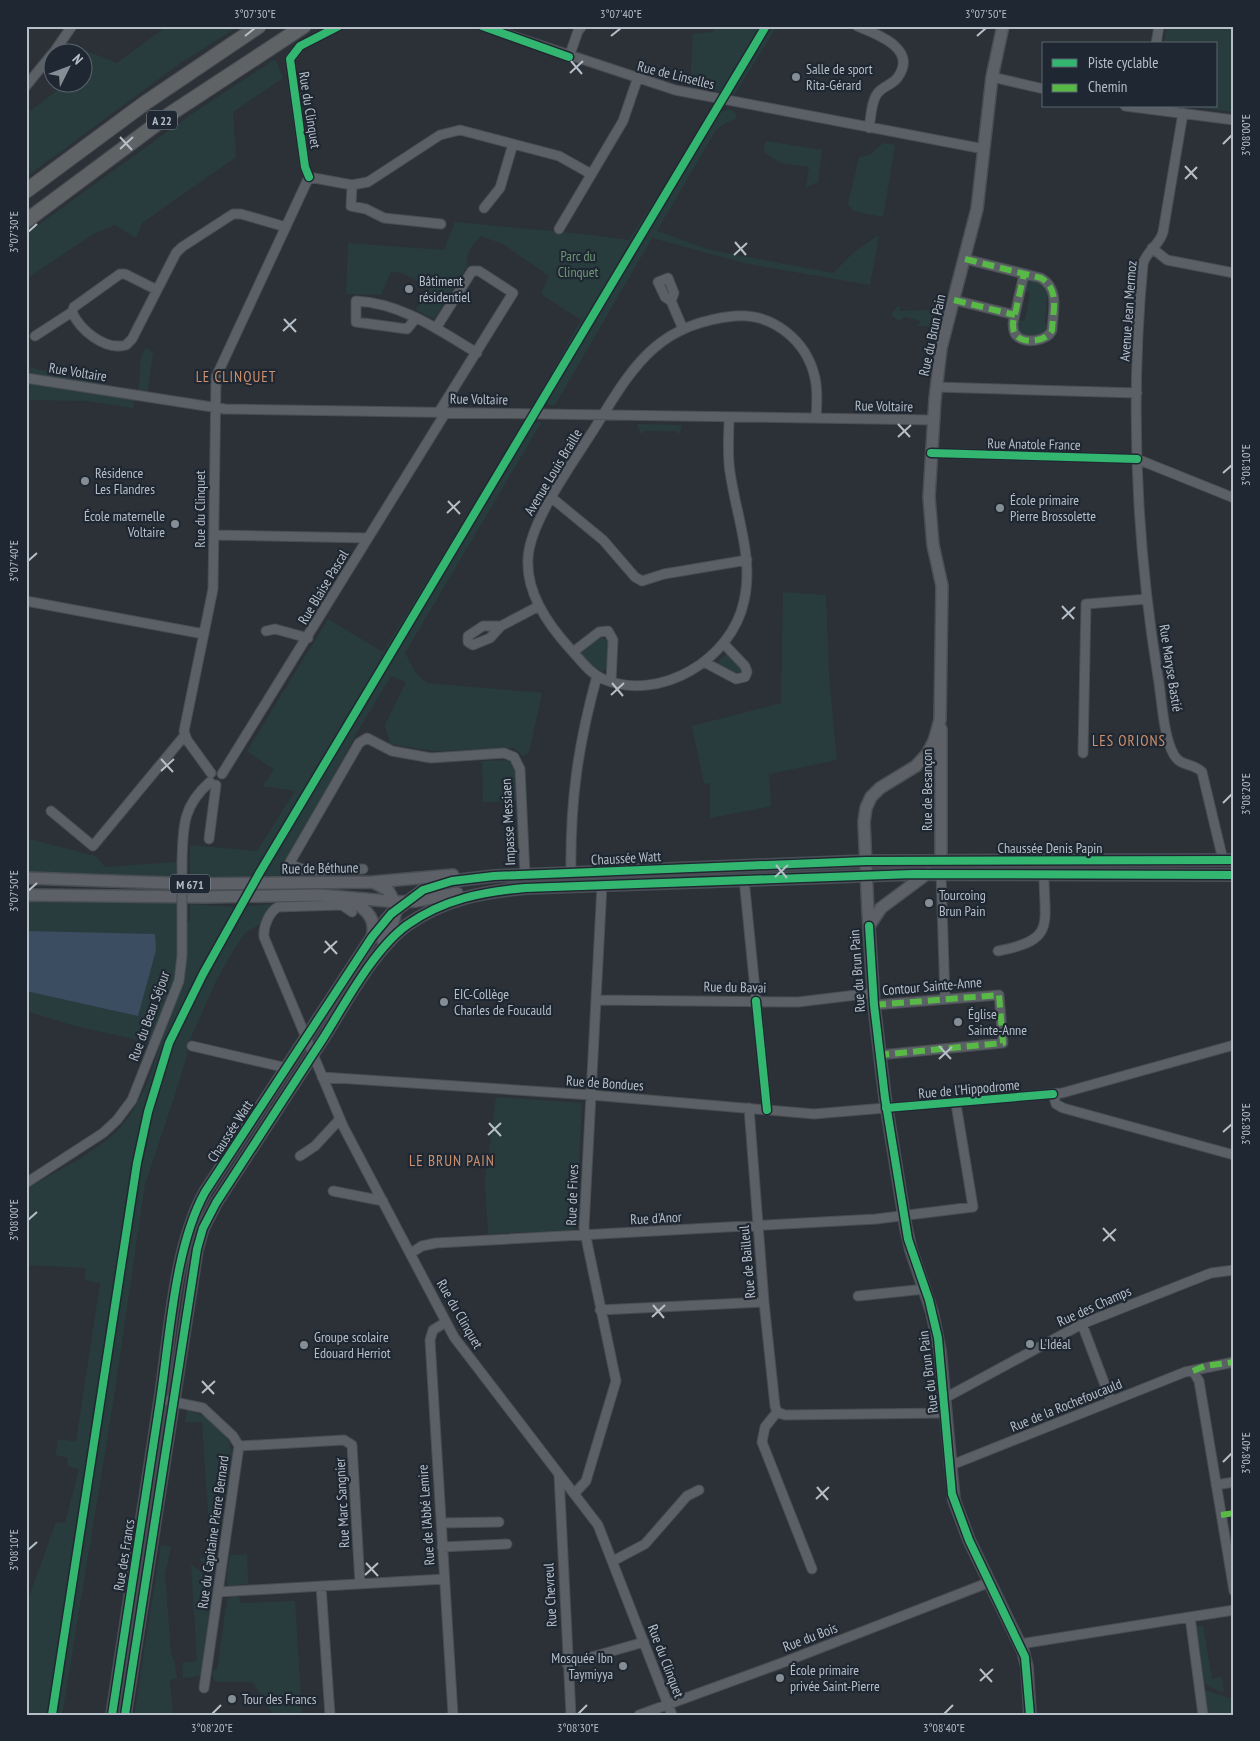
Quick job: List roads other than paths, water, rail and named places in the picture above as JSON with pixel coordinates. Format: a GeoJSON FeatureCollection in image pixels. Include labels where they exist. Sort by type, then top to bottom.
{"type":"FeatureCollection","features":[{"type":"Feature","properties":{"kind":"highway","name":"A 22"},"geometry":{"type":"LineString","coordinates":[[26,191],[145,102],[259,26]]}},
{"type":"Feature","properties":{"kind":"highway","name":"A 22"},"geometry":{"type":"LineString","coordinates":[[26,221],[170,114],[304,26]]}},
{"type":"Feature","properties":{"kind":"main road","name":"Rue du Brun Pain"},"geometry":{"type":"LineString","coordinates":[[1003,26],[992,77],[977,209],[941,348],[933,420],[929,488],[930,517],[942,597],[940,720],[931,747],[916,766],[880,788],[868,802],[864,822],[874,999],[886,1108],[911,1250],[925,1289],[938,1338],[945,1398],[949,1466],[956,1506],[969,1540],[1020,1644],[1027,1667],[1030,1715]]}},
{"type":"Feature","properties":{"kind":"main road","name":"Rue de Besançon"},"geometry":{"type":"LineString","coordinates":[[940,720],[942,860]]}},
{"type":"Feature","properties":{"kind":"main road"},"geometry":{"type":"LineString","coordinates":[[916,766],[932,764],[941,772]]}},
{"type":"Feature","properties":{"kind":"main road"},"geometry":{"type":"LineString","coordinates":[[912,880],[913,860]]}},
{"type":"Feature","properties":{"kind":"main road"},"geometry":{"type":"LineString","coordinates":[[870,926],[881,908],[912,880],[927,874],[942,860]]}},
{"type":"Feature","properties":{"kind":"main road","name":"Chaussée Denis Papin"},"geometry":{"type":"LineString","coordinates":[[866,861],[1228,860]]}},
{"type":"Feature","properties":{"kind":"main road","name":"Chaussée Watt"},"geometry":{"type":"LineString","coordinates":[[160,1399],[183,1254],[192,1218],[205,1192],[372,937],[399,904],[433,886],[494,876],[866,861]]}},
{"type":"Feature","properties":{"kind":"main road","name":"Chaussée Denis Papin"},"geometry":{"type":"LineString","coordinates":[[927,874],[1234,875]]}},
{"type":"Feature","properties":{"kind":"main road","name":"Rue de Béthune"},"geometry":{"type":"LineString","coordinates":[[26,878],[195,884],[373,882],[454,875],[494,876]]}},
{"type":"Feature","properties":{"kind":"main road","name":"Chaussée Watt"},"geometry":{"type":"LineString","coordinates":[[399,904],[479,887],[525,888],[866,876]]}},
{"type":"Feature","properties":{"kind":"main road"},"geometry":{"type":"LineString","coordinates":[[866,876],[912,880]]}},
{"type":"Feature","properties":{"kind":"main road"},"geometry":{"type":"LineString","coordinates":[[373,882],[388,890],[399,904]]}},
{"type":"Feature","properties":{"kind":"main road","name":"Chaussée Watt"},"geometry":{"type":"LineString","coordinates":[[366,970],[396,934],[437,907],[470,895],[525,888]]}},
{"type":"Feature","properties":{"kind":"main road","name":"Rue de Béthune"},"geometry":{"type":"LineString","coordinates":[[320,894],[353,902],[364,909],[374,926],[372,937]]}},
{"type":"Feature","properties":{"kind":"main road","name":"Rue de Béthune"},"geometry":{"type":"LineString","coordinates":[[26,895],[206,897],[320,894],[399,904]]}},
{"type":"Feature","properties":{"kind":"main road","name":"Chaussée Watt"},"geometry":{"type":"LineString","coordinates":[[174,1401],[197,1249],[203,1228],[216,1203],[366,970],[392,926],[399,904]]}},
{"type":"Feature","properties":{"kind":"main road","name":"Rue des Francs"},"geometry":{"type":"LineString","coordinates":[[112,1715],[160,1399]]}},
{"type":"Feature","properties":{"kind":"main road","name":"Rue des Francs"},"geometry":{"type":"LineString","coordinates":[[125,1715],[174,1401]]}},
{"type":"Feature","properties":{"kind":"street"},"geometry":{"type":"LineString","coordinates":[[61,42],[72,26]]}},
{"type":"Feature","properties":{"kind":"street","name":"Rue du Clinquet"},"geometry":{"type":"LineString","coordinates":[[185,735],[213,589],[215,535],[214,408],[219,367],[309,177],[290,63],[292,55],[297,48],[339,26]]}},
{"type":"Feature","properties":{"kind":"street","name":"Rue de Linselles"},"geometry":{"type":"LineString","coordinates":[[482,26],[637,80],[687,93],[984,149]]}},
{"type":"Feature","properties":{"kind":"street"},"geometry":{"type":"LineString","coordinates":[[569,56],[578,31],[582,26]]}},
{"type":"Feature","properties":{"kind":"street"},"geometry":{"type":"LineString","coordinates":[[857,26],[892,42],[899,51],[902,63],[898,77],[875,96],[869,128]]}},
{"type":"Feature","properties":{"kind":"street"},"geometry":{"type":"LineString","coordinates":[[1156,42],[1159,26]]}},
{"type":"Feature","properties":{"kind":"street"},"geometry":{"type":"LineString","coordinates":[[26,86],[42,66]]}},
{"type":"Feature","properties":{"kind":"street"},"geometry":{"type":"LineString","coordinates":[[992,77],[1042,89]]}},
{"type":"Feature","properties":{"kind":"street"},"geometry":{"type":"LineString","coordinates":[[559,229],[622,121],[637,80]]}},
{"type":"Feature","properties":{"kind":"street"},"geometry":{"type":"LineString","coordinates":[[1147,108],[1234,120]]}},
{"type":"Feature","properties":{"kind":"street","name":"Avenue Jean Mermoz"},"geometry":{"type":"LineString","coordinates":[[1137,459],[1137,393],[1143,264],[1163,232],[1183,113]]}},
{"type":"Feature","properties":{"kind":"street"},"geometry":{"type":"LineString","coordinates":[[309,177],[352,185],[373,180],[449,131],[465,130],[560,156],[591,174]]}},
{"type":"Feature","properties":{"kind":"street"},"geometry":{"type":"LineString","coordinates":[[484,208],[500,188],[513,144]]}},
{"type":"Feature","properties":{"kind":"street"},"geometry":{"type":"LineString","coordinates":[[352,185],[351,206],[366,208],[384,218],[441,224]]}},
{"type":"Feature","properties":{"kind":"street"},"geometry":{"type":"LineString","coordinates":[[72,312],[80,326],[94,337],[108,344],[124,346],[132,340],[179,250],[229,216],[240,214],[286,227]]}},
{"type":"Feature","properties":{"kind":"street"},"geometry":{"type":"LineString","coordinates":[[1152,248],[1167,260],[1234,273]]}},
{"type":"Feature","properties":{"kind":"street"},"geometry":{"type":"LineString","coordinates":[[965,259],[1024,274],[1046,281],[1053,291],[1050,335],[1043,339],[1018,337],[1014,331],[1015,315],[1024,274]]}},
{"type":"Feature","properties":{"kind":"street","name":"Rue Blaise Pascal"},"geometry":{"type":"LineString","coordinates":[[212,780],[222,781],[222,774],[308,638],[513,293],[478,271],[473,270],[469,273],[436,328]]}},
{"type":"Feature","properties":{"kind":"street"},"geometry":{"type":"LineString","coordinates":[[35,336],[72,312],[74,306],[120,274],[125,274],[157,290]]}},
{"type":"Feature","properties":{"kind":"street"},"geometry":{"type":"LineString","coordinates":[[954,300],[1015,315]]}},
{"type":"Feature","properties":{"kind":"street"},"geometry":{"type":"LineString","coordinates":[[416,318],[412,326],[404,330],[356,322],[356,301],[384,304],[416,318],[436,328],[477,353]]}},
{"type":"Feature","properties":{"kind":"street"},"geometry":{"type":"LineString","coordinates":[[671,301],[683,329]]}},
{"type":"Feature","properties":{"kind":"street","name":"Avenue Louis Braille"},"geometry":{"type":"LineString","coordinates":[[729,417],[730,471],[747,560],[743,606],[735,626],[724,644],[704,662],[675,678],[659,683],[636,685],[611,682],[597,676],[573,652],[539,606],[529,576],[528,555],[534,532],[552,498],[603,415],[640,360],[660,342],[683,329],[701,323],[737,316],[759,317],[777,325],[799,345],[812,367],[817,391],[816,418]]}},
{"type":"Feature","properties":{"kind":"street","name":"Rue Voltaire"},"geometry":{"type":"LineString","coordinates":[[26,378],[214,408],[933,420]]}},
{"type":"Feature","properties":{"kind":"street"},"geometry":{"type":"LineString","coordinates":[[936,387],[1137,393]]}},
{"type":"Feature","properties":{"kind":"street","name":"Rue Anatole France"},"geometry":{"type":"LineString","coordinates":[[931,453],[1137,459],[1234,498]]}},
{"type":"Feature","properties":{"kind":"street","name":"Rue Maryse Bastié"},"geometry":{"type":"LineString","coordinates":[[1137,459],[1147,599],[1170,746],[1180,762],[1202,772],[1228,860]]}},
{"type":"Feature","properties":{"kind":"street"},"geometry":{"type":"LineString","coordinates":[[552,498],[609,546],[638,579],[645,581],[664,574],[747,560]]}},
{"type":"Feature","properties":{"kind":"street"},"geometry":{"type":"LineString","coordinates":[[215,535],[368,538]]}},
{"type":"Feature","properties":{"kind":"street"},"geometry":{"type":"LineString","coordinates":[[1083,753],[1086,604],[1147,599]]}},
{"type":"Feature","properties":{"kind":"street"},"geometry":{"type":"LineString","coordinates":[[26,601],[204,634]]}},
{"type":"Feature","properties":{"kind":"street"},"geometry":{"type":"LineString","coordinates":[[501,626],[539,606]]}},
{"type":"Feature","properties":{"kind":"street"},"geometry":{"type":"LineString","coordinates":[[266,631],[276,629],[308,638]]}},
{"type":"Feature","properties":{"kind":"street"},"geometry":{"type":"LineString","coordinates":[[573,652],[599,632],[608,631],[613,640],[611,682]]}},
{"type":"Feature","properties":{"kind":"street"},"geometry":{"type":"LineString","coordinates":[[704,662],[736,679],[743,679],[747,669],[724,644]]}},
{"type":"Feature","properties":{"kind":"street"},"geometry":{"type":"LineString","coordinates":[[571,873],[572,808],[578,756],[597,676]]}},
{"type":"Feature","properties":{"kind":"street"},"geometry":{"type":"LineString","coordinates":[[51,811],[93,846],[185,735],[212,780],[208,839]]}},
{"type":"Feature","properties":{"kind":"street","name":"Impasse Messiaen"},"geometry":{"type":"LineString","coordinates":[[363,869],[307,871],[289,864],[359,743],[367,738],[392,751],[431,758],[504,753],[514,757],[520,769],[525,875]]}},
{"type":"Feature","properties":{"kind":"street","name":"Rue du Beau Séjour"},"geometry":{"type":"LineString","coordinates":[[26,1183],[98,1138],[117,1120],[132,1100],[179,981],[182,956],[182,862],[186,815],[197,794],[212,780]]}},
{"type":"Feature","properties":{"kind":"street"},"geometry":{"type":"LineString","coordinates":[[941,874],[945,999]]}},
{"type":"Feature","properties":{"kind":"street"},"geometry":{"type":"LineString","coordinates":[[998,951],[1022,944],[1042,932],[1045,924],[1044,874]]}},
{"type":"Feature","properties":{"kind":"street"},"geometry":{"type":"LineString","coordinates":[[744,879],[767,1110]]}},
{"type":"Feature","properties":{"kind":"street","name":"Rue de Fives"},"geometry":{"type":"LineString","coordinates":[[574,1494],[586,1481],[616,1381],[585,1236],[584,1218],[602,885]]}},
{"type":"Feature","properties":{"kind":"street","name":"Rue du Clinquet"},"geometry":{"type":"LineString","coordinates":[[352,912],[347,906],[342,905],[280,906],[274,909],[265,926],[264,937],[340,1119],[461,1349],[598,1525],[672,1715]]}},
{"type":"Feature","properties":{"kind":"street","name":"Contour Sainte-Anne"},"geometry":{"type":"LineString","coordinates":[[874,999],[945,999],[998,994],[1003,1042],[879,1055]]}},
{"type":"Feature","properties":{"kind":"street","name":"Rue du Bavai"},"geometry":{"type":"LineString","coordinates":[[596,1000],[756,1000],[798,1002],[874,999]]}},
{"type":"Feature","properties":{"kind":"street"},"geometry":{"type":"LineString","coordinates":[[192,1046],[287,1068]]}},
{"type":"Feature","properties":{"kind":"street","name":"Rue de l'Hippodrome"},"geometry":{"type":"LineString","coordinates":[[886,1108],[956,1104],[1053,1094],[1234,1046]]}},
{"type":"Feature","properties":{"kind":"street","name":"Rue de Bondues"},"geometry":{"type":"LineString","coordinates":[[322,1077],[591,1095],[749,1108],[808,1115],[886,1108]]}},
{"type":"Feature","properties":{"kind":"street"},"geometry":{"type":"LineString","coordinates":[[1053,1094],[1056,1104],[1063,1108],[1234,1155]]}},
{"type":"Feature","properties":{"kind":"street","name":"Rue d'Anor"},"geometry":{"type":"LineString","coordinates":[[410,1253],[422,1246],[436,1243],[904,1217],[972,1208],[956,1104]]}},
{"type":"Feature","properties":{"kind":"street","name":"Rue de Bailleul"},"geometry":{"type":"LineString","coordinates":[[749,1108],[764,1302],[775,1406],[778,1412]]}},
{"type":"Feature","properties":{"kind":"street"},"geometry":{"type":"LineString","coordinates":[[300,1156],[315,1146],[340,1119]]}},
{"type":"Feature","properties":{"kind":"street"},"geometry":{"type":"LineString","coordinates":[[333,1191],[383,1201]]}},
{"type":"Feature","properties":{"kind":"street","name":"Rue des Champs"},"geometry":{"type":"LineString","coordinates":[[945,1398],[1082,1324],[1211,1273],[1234,1270]]}},
{"type":"Feature","properties":{"kind":"street"},"geometry":{"type":"LineString","coordinates":[[858,1296],[925,1289]]}},
{"type":"Feature","properties":{"kind":"street"},"geometry":{"type":"LineString","coordinates":[[600,1310],[764,1302]]}},
{"type":"Feature","properties":{"kind":"street","name":"Rue de l'Abbé Lemire"},"geometry":{"type":"LineString","coordinates":[[446,1322],[433,1330],[430,1340],[453,1715]]}},
{"type":"Feature","properties":{"kind":"street"},"geometry":{"type":"LineString","coordinates":[[1082,1324],[1111,1401]]}},
{"type":"Feature","properties":{"kind":"street","name":"Rue de la Rochefoucauld"},"geometry":{"type":"LineString","coordinates":[[949,1466],[1185,1372],[1205,1366],[1234,1362]]}},
{"type":"Feature","properties":{"kind":"street"},"geometry":{"type":"LineString","coordinates":[[1193,1371],[1200,1381],[1234,1591]]}},
{"type":"Feature","properties":{"kind":"street","name":"Rue du Capitaine Pierre Bernard"},"geometry":{"type":"LineString","coordinates":[[160,1399],[207,1410],[233,1436],[239,1446],[204,1688]]}},
{"type":"Feature","properties":{"kind":"street"},"geometry":{"type":"LineString","coordinates":[[812,1569],[762,1442],[765,1427],[778,1412],[785,1415],[946,1413]]}},
{"type":"Feature","properties":{"kind":"street","name":"Rue Marc Sangnier"},"geometry":{"type":"LineString","coordinates":[[239,1446],[344,1440],[352,1445],[360,1584]]}},
{"type":"Feature","properties":{"kind":"street","name":"Rue Chevreul"},"geometry":{"type":"LineString","coordinates":[[559,1474],[571,1715]]}},
{"type":"Feature","properties":{"kind":"street"},"geometry":{"type":"LineString","coordinates":[[1216,1485],[1234,1482]]}},
{"type":"Feature","properties":{"kind":"street"},"geometry":{"type":"LineString","coordinates":[[613,1561],[642,1547],[659,1531],[687,1496],[700,1490]]}},
{"type":"Feature","properties":{"kind":"street"},"geometry":{"type":"LineString","coordinates":[[441,1524],[499,1522]]}},
{"type":"Feature","properties":{"kind":"street"},"geometry":{"type":"LineString","coordinates":[[442,1548],[507,1544]]}},
{"type":"Feature","properties":{"kind":"street"},"geometry":{"type":"LineString","coordinates":[[218,1592],[444,1579]]}},
{"type":"Feature","properties":{"kind":"street","name":"Rue du Bois"},"geometry":{"type":"LineString","coordinates":[[639,1715],[990,1582]]}},
{"type":"Feature","properties":{"kind":"street"},"geometry":{"type":"LineString","coordinates":[[321,1586],[330,1715]]}},
{"type":"Feature","properties":{"kind":"street"},"geometry":{"type":"LineString","coordinates":[[1020,1644],[1234,1610]]}},
{"type":"Feature","properties":{"kind":"street"},"geometry":{"type":"LineString","coordinates":[[1190,1616],[1203,1715]]}},
{"type":"Feature","properties":{"kind":"street"},"geometry":{"type":"LineString","coordinates":[[567,1664],[644,1642]]}},
{"type":"Feature","properties":{"kind":"water"},"geometry":{"type":"Polygon","coordinates":[[[26,931],[155,934],[156,950],[138,1016],[26,991],[26,931]]]}},
{"type":"Feature","properties":{"kind":"place","name":"Salle de sport Rita-Gérard"},"geometry":{"type":"Point","coordinates":[796,77]}},
{"type":"Feature","properties":{"kind":"place","name":"Bâtiment résidentiel"},"geometry":{"type":"Point","coordinates":[409,289]}},
{"type":"Feature","properties":{"kind":"place","name":"Résidence Les Flandres"},"geometry":{"type":"Point","coordinates":[85,481]}},
{"type":"Feature","properties":{"kind":"place","name":"École primaire Pierre Brossolette"},"geometry":{"type":"Point","coordinates":[1000,508]}},
{"type":"Feature","properties":{"kind":"place","name":"École maternelle Voltaire"},"geometry":{"type":"Point","coordinates":[175,524]}},
{"type":"Feature","properties":{"kind":"place","name":"Tourcoing Brun Pain"},"geometry":{"type":"Point","coordinates":[929,903]}},
{"type":"Feature","properties":{"kind":"place","name":"EIC-Collège Charles de Foucauld"},"geometry":{"type":"Point","coordinates":[444,1002]}},
{"type":"Feature","properties":{"kind":"place","name":"Église Sainte-Anne"},"geometry":{"type":"Point","coordinates":[958,1022]}},
{"type":"Feature","properties":{"kind":"place","name":"L'Idéal"},"geometry":{"type":"Point","coordinates":[1030,1344]}},
{"type":"Feature","properties":{"kind":"place","name":"Groupe scolaire Edouard Herriot"},"geometry":{"type":"Point","coordinates":[304,1345]}},
{"type":"Feature","properties":{"kind":"place","name":"Mosquée Ibn Taymiyya"},"geometry":{"type":"Point","coordinates":[623,1666]}},
{"type":"Feature","properties":{"kind":"place","name":"École primaire privée Saint-Pierre"},"geometry":{"type":"Point","coordinates":[780,1678]}},
{"type":"Feature","properties":{"kind":"place","name":"Tour des Francs"},"geometry":{"type":"Point","coordinates":[232,1699]}},
{"type":"Feature","properties":{"kind":"district","name":"LE CLINQUET"},"geometry":{"type":"Point","coordinates":[236,376]}},
{"type":"Feature","properties":{"kind":"district","name":"LES ORIONS"},"geometry":{"type":"Point","coordinates":[1129,740]}},
{"type":"Feature","properties":{"kind":"district","name":"LE BRUN PAIN"},"geometry":{"type":"Point","coordinates":[452,1160]}},
{"type":"Feature","properties":{"kind":"park label","name":"Parc du Clinquet"},"geometry":{"type":"Point","coordinates":[578,264]}}]}
